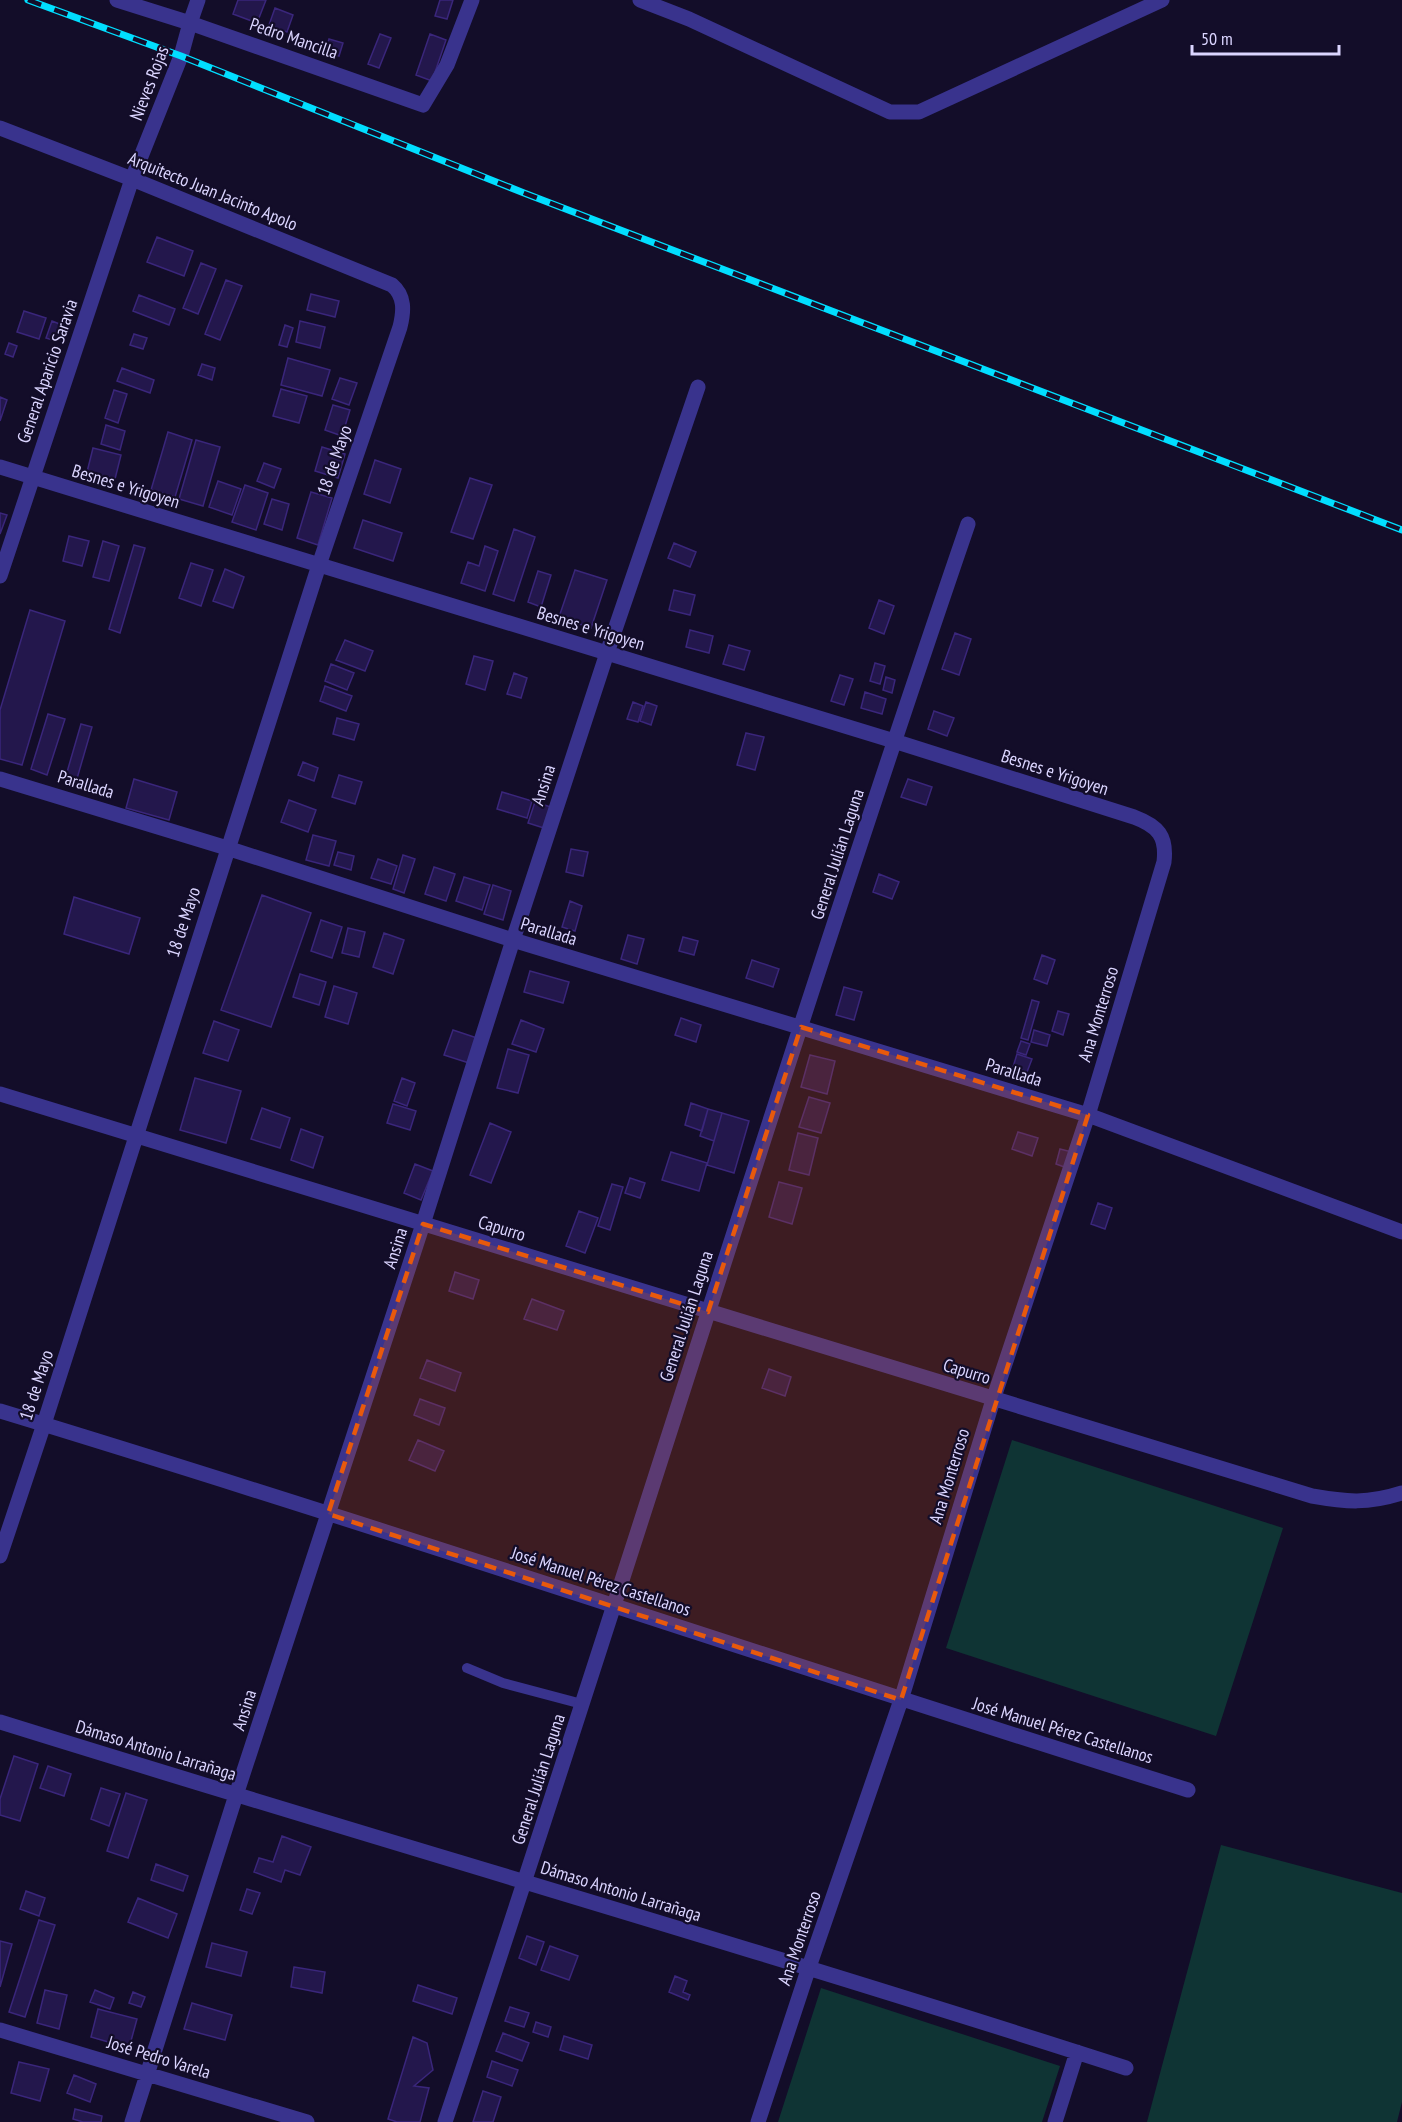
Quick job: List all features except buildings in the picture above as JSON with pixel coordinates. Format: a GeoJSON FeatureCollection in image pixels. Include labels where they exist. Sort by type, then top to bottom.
{"type":"FeatureCollection","features":[{"type":"Feature","properties":{"kind":"street","name":"Pedro Mancilla"},"geometry":{"type":"LineString","coordinates":[[117,0],[190,23],[423,105],[447,65],[472,0]]}},
{"type":"Feature","properties":{"kind":"street","name":"Nieves Rojas"},"geometry":{"type":"LineString","coordinates":[[132,179],[181,56],[198,0]]}},
{"type":"Feature","properties":{"kind":"street"},"geometry":{"type":"LineString","coordinates":[[640,0],[689,19],[890,112],[919,112],[1162,0]]}},
{"type":"Feature","properties":{"kind":"street","name":"Arquitecto Juan Jacinto Apolo"},"geometry":{"type":"LineString","coordinates":[[0,128],[392,285],[397,289],[403,301]]}},
{"type":"Feature","properties":{"kind":"street","name":"General Aparicio Saravia"},"geometry":{"type":"LineString","coordinates":[[0,576],[132,179]]}},
{"type":"Feature","properties":{"kind":"street","name":"18 de Mayo"},"geometry":{"type":"LineString","coordinates":[[0,1556],[319,565],[400,327],[403,301]]}},
{"type":"Feature","properties":{"kind":"street","name":"Ansina"},"geometry":{"type":"LineString","coordinates":[[132,2122],[513,940],[607,653],[698,387]]}},
{"type":"Feature","properties":{"kind":"street","name":"Besnes e Yrigoyen"},"geometry":{"type":"LineString","coordinates":[[0,467],[894,741],[1144,821],[1154,827],[1163,839]]}},
{"type":"Feature","properties":{"kind":"street","name":"General Julián Laguna"},"geometry":{"type":"LineString","coordinates":[[445,2122],[525,1883],[894,741],[968,524]]}},
{"type":"Feature","properties":{"kind":"street","name":"Parallada"},"geometry":{"type":"LineString","coordinates":[[0,779],[227,848],[513,940],[1088,1115],[1402,1232]]}},
{"type":"Feature","properties":{"kind":"street","name":"Ana Monterroso"},"geometry":{"type":"LineString","coordinates":[[758,2122],[901,1700],[993,1400],[1088,1115],[1164,862],[1163,839]]}},
{"type":"Feature","properties":{"kind":"street","name":"Capurro"},"geometry":{"type":"LineString","coordinates":[[0,1094],[134,1137],[1312,1496],[1348,1502],[1383,1499],[1402,1493]]}},
{"type":"Feature","properties":{"kind":"street","name":"José Manuel Pérez Castellanos"},"geometry":{"type":"LineString","coordinates":[[0,1411],[1188,1790]]}},
{"type":"Feature","properties":{"kind":"street","name":"Dámaso Antonio Larrañaga"},"geometry":{"type":"LineString","coordinates":[[0,1722],[236,1796],[809,1967],[1126,2068]]}},
{"type":"Feature","properties":{"kind":"street","name":"José Pedro Varela"},"geometry":{"type":"LineString","coordinates":[[0,2030],[306,2122]]}},
{"type":"Feature","properties":{"kind":"street"},"geometry":{"type":"LineString","coordinates":[[1055,2122],[1077,2052]]}},
{"type":"Feature","properties":{"kind":"lane"},"geometry":{"type":"LineString","coordinates":[[467,1668],[503,1683],[582,1704]]}},
{"type":"Feature","properties":{"kind":"highlighted area"},"geometry":{"type":"Polygon","coordinates":[[[801,1027],[1088,1115],[901,1700],[328,1514],[423,1224],[708,1312],[801,1027]]]}},
{"type":"Feature","properties":{"kind":"green space"},"geometry":{"type":"Polygon","coordinates":[[[1012,1440],[1283,1528],[1216,1736],[946,1648],[1012,1440]]]}},
{"type":"Feature","properties":{"kind":"green space"},"geometry":{"type":"Polygon","coordinates":[[[1221,1845],[1402,1893],[1402,2102],[1397,2122],[1147,2122],[1221,1845]]]}},
{"type":"Feature","properties":{"kind":"green space"},"geometry":{"type":"Polygon","coordinates":[[[821,1988],[1060,2066],[1042,2122],[778,2122],[821,1988]]]}},
{"type":"Feature","properties":{"kind":"railway"},"geometry":{"type":"LineString","coordinates":[[28,0],[181,56],[524,193],[1402,530]]}}]}
